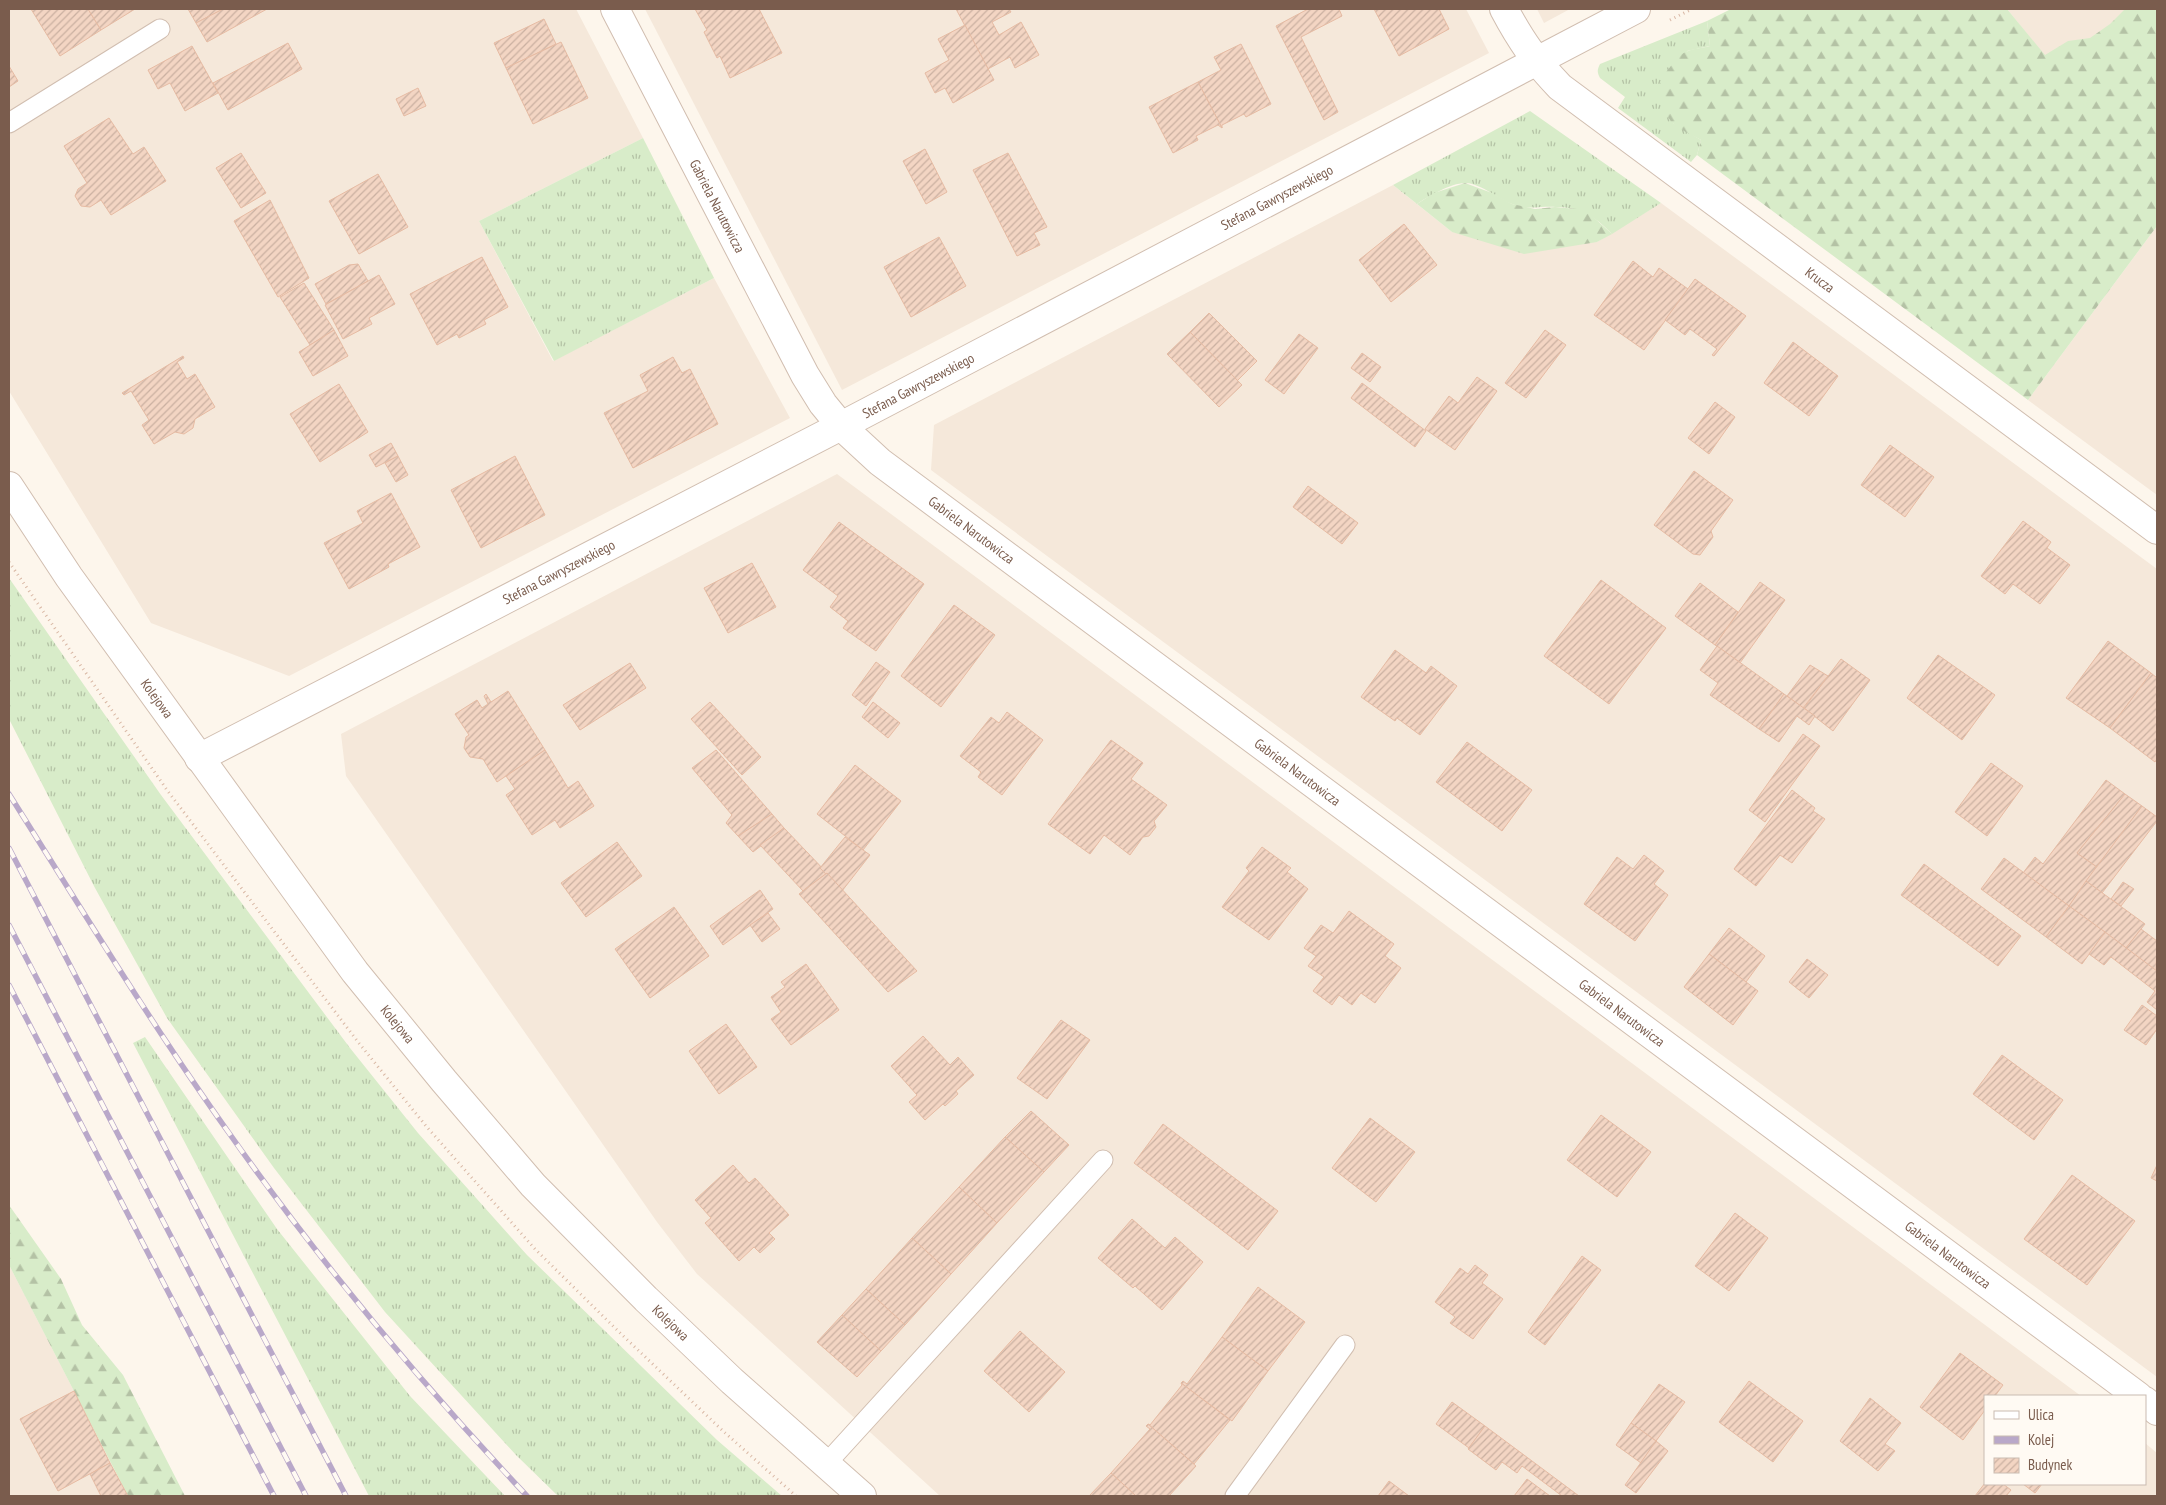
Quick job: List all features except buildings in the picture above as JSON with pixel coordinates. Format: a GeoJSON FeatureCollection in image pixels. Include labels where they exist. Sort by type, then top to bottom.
{"type":"FeatureCollection","features":[{"type":"Feature","properties":{"kind":"street","name":"Gabriela Narutowicza"},"geometry":{"type":"LineString","coordinates":[[615,9],[805,375],[823,404],[841,426],[880,462],[2137,1395]]}},
{"type":"Feature","properties":{"kind":"street","name":"Krucza"},"geometry":{"type":"LineString","coordinates":[[1504,9],[1517,34],[1535,60],[1560,87],[2157,530]]}},
{"type":"Feature","properties":{"kind":"street","name":"Stefana Gawryszewskiego"},"geometry":{"type":"LineString","coordinates":[[199,758],[841,426],[1535,60],[1636,9]]}},
{"type":"Feature","properties":{"kind":"street","name":"Kolejowa"},"geometry":{"type":"LineString","coordinates":[[9,486],[69,577],[355,972],[444,1081],[533,1185],[646,1299],[732,1381],[862,1496]]}},
{"type":"Feature","properties":{"kind":"street"},"geometry":{"type":"LineString","coordinates":[[2146,1403],[2157,1411]]}},
{"type":"Feature","properties":{"kind":"lane"},"geometry":{"type":"LineString","coordinates":[[9,123],[160,28]]}},
{"type":"Feature","properties":{"kind":"lane"},"geometry":{"type":"LineString","coordinates":[[826,1464],[1102,1160]]}},
{"type":"Feature","properties":{"kind":"lane"},"geometry":{"type":"LineString","coordinates":[[1235,1496],[1345,1345]]}},
{"type":"Feature","properties":{"kind":"shaded area"},"geometry":{"type":"Polygon","coordinates":[[[9,9],[576,9],[643,138],[479,221],[553,361],[714,278],[790,418],[289,676],[151,623],[9,391],[9,9]]]}},
{"type":"Feature","properties":{"kind":"shaded area"},"geometry":{"type":"Polygon","coordinates":[[[645,9],[1466,9],[1489,53],[842,390],[645,9]]]}},
{"type":"Feature","properties":{"kind":"shaded area"},"geometry":{"type":"Polygon","coordinates":[[[1537,9],[1570,9],[1544,23],[1537,9]]]}},
{"type":"Feature","properties":{"kind":"shaded area"},"geometry":{"type":"Polygon","coordinates":[[[2007,9],[2157,9],[2157,193],[2045,56],[2007,9]]]}},
{"type":"Feature","properties":{"kind":"shaded area"},"geometry":{"type":"Polygon","coordinates":[[[1393,185],[1452,232],[1597,242],[1661,203],[2157,569],[2157,1377],[931,470],[934,425],[1393,185]]]}},
{"type":"Feature","properties":{"kind":"shaded area"},"geometry":{"type":"Polygon","coordinates":[[[2157,226],[2157,495],[2028,400],[2157,226]]]}},
{"type":"Feature","properties":{"kind":"shaded area"},"geometry":{"type":"Polygon","coordinates":[[[837,474],[2080,1395],[1984,1395],[1984,1485],[2146,1485],[2146,1444],[2157,1453],[2157,1496],[940,1496],[697,1274],[657,1222],[346,776],[341,734],[837,474]]]}},
{"type":"Feature","properties":{"kind":"shaded area"},"geometry":{"type":"Polygon","coordinates":[[[9,1265],[74,1391],[128,1496],[9,1496],[9,1265]]]}},
{"type":"Feature","properties":{"kind":"green space"},"geometry":{"type":"Polygon","coordinates":[[[1731,9],[2007,9],[2045,55],[2068,41],[2090,38],[2110,24],[2125,9],[2157,9],[2157,226],[2028,400],[1697,155],[1701,140],[1677,127],[1671,121],[1661,106],[1659,99],[1659,85],[1662,78],[1683,53],[1710,46],[1707,21],[1731,9]]]}},
{"type":"Feature","properties":{"kind":"green space"},"geometry":{"type":"Polygon","coordinates":[[[1707,21],[1710,46],[1687,51],[1673,123],[1701,140],[1697,155],[1691,162],[1618,108],[1625,97],[1600,78],[1598,69],[1600,64],[1707,21]]]}},
{"type":"Feature","properties":{"kind":"green space"},"geometry":{"type":"Polygon","coordinates":[[[1530,111],[1661,203],[1612,234],[1594,218],[1580,211],[1565,207],[1531,208],[1515,205],[1472,184],[1461,183],[1447,187],[1417,204],[1393,185],[1530,111]]]}},
{"type":"Feature","properties":{"kind":"green space"},"geometry":{"type":"Polygon","coordinates":[[[643,138],[714,278],[554,361],[479,221],[643,138]]]}},
{"type":"Feature","properties":{"kind":"green space"},"geometry":{"type":"Polygon","coordinates":[[[1465,183],[1492,193],[1512,204],[1535,209],[1555,207],[1577,209],[1591,215],[1612,234],[1597,242],[1524,254],[1452,232],[1417,204],[1434,193],[1465,183]]]}},
{"type":"Feature","properties":{"kind":"green space"},"geometry":{"type":"Polygon","coordinates":[[[9,578],[161,795],[350,1048],[418,1133],[527,1255],[717,1440],[782,1496],[558,1496],[516,1455],[385,1312],[274,1168],[167,1018],[95,888],[9,719],[9,578]]]}},
{"type":"Feature","properties":{"kind":"green space"},"geometry":{"type":"Polygon","coordinates":[[[145,1037],[277,1229],[410,1396],[505,1496],[369,1496],[133,1043],[145,1037]]]}},
{"type":"Feature","properties":{"kind":"green space"},"geometry":{"type":"Polygon","coordinates":[[[9,1205],[61,1279],[82,1325],[123,1375],[185,1496],[128,1496],[9,1265],[9,1205]]]}},
{"type":"Feature","properties":{"kind":"railway"},"geometry":{"type":"LineString","coordinates":[[9,794],[144,1008],[263,1181],[298,1228],[409,1365],[527,1496]]}},
{"type":"Feature","properties":{"kind":"railway"},"geometry":{"type":"LineString","coordinates":[[9,848],[346,1496]]}},
{"type":"Feature","properties":{"kind":"railway"},"geometry":{"type":"LineString","coordinates":[[9,925],[306,1496]]}},
{"type":"Feature","properties":{"kind":"railway"},"geometry":{"type":"LineString","coordinates":[[9,985],[274,1496]]}}]}
